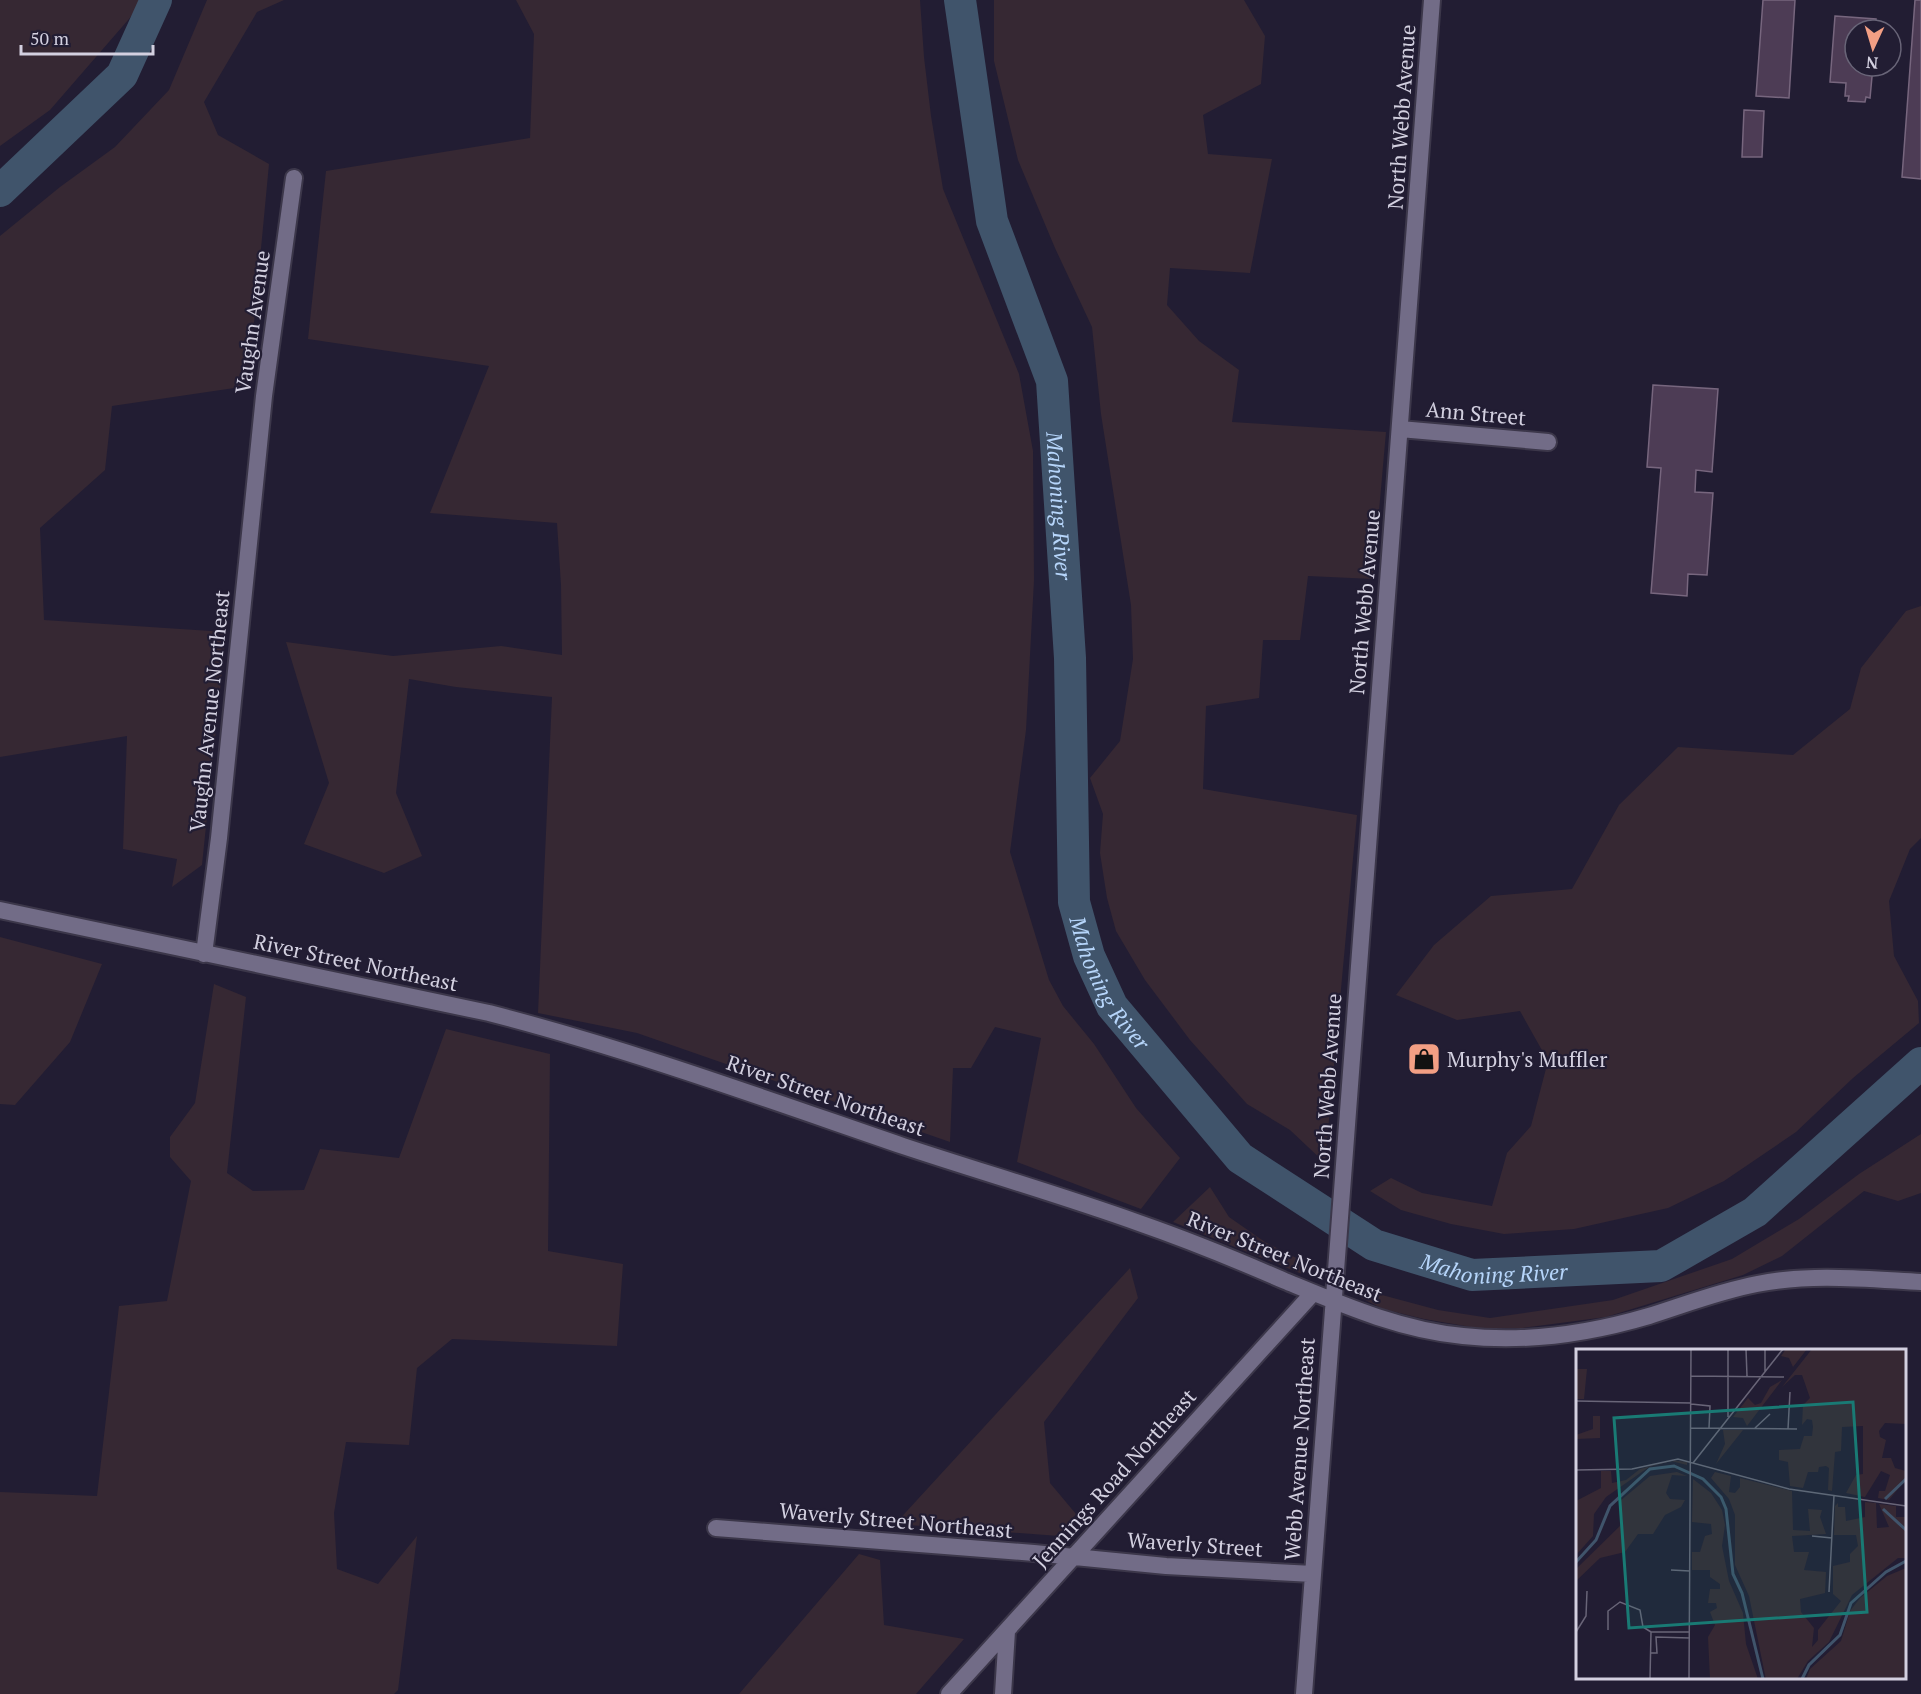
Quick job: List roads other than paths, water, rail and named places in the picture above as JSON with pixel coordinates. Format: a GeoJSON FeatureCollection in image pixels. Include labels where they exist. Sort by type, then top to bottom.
{"type":"FeatureCollection","features":[{"type":"Feature","properties":{"kind":"street","name":"North Webb Avenue"},"geometry":{"type":"LineString","coordinates":[[1340,1207],[1432,0]]}},
{"type":"Feature","properties":{"kind":"street","name":"Vaughn Avenue"},"geometry":{"type":"LineString","coordinates":[[256,472],[273,325],[294,178]]}},
{"type":"Feature","properties":{"kind":"street","name":"Ann Street"},"geometry":{"type":"LineString","coordinates":[[1400,429],[1548,441]]}},
{"type":"Feature","properties":{"kind":"street","name":"Vaughn Avenue Northeast"},"geometry":{"type":"LineString","coordinates":[[204,954],[219,838],[256,472]]}},
{"type":"Feature","properties":{"kind":"street","name":"River Street Northeast"},"geometry":{"type":"LineString","coordinates":[[0,910],[489,1013],[572,1035],[660,1062],[1137,1222],[1212,1250],[1333,1302],[1410,1327],[1462,1336],[1542,1337],[1569,1334],[1625,1322],[1751,1285],[1781,1280],[1807,1277],[1921,1282]]}},
{"type":"Feature","properties":{"kind":"street","name":"Webb Avenue Northeast"},"geometry":{"type":"LineString","coordinates":[[1304,1694],[1340,1207]]}},
{"type":"Feature","properties":{"kind":"street","name":"Jennings Road Northeast"},"geometry":{"type":"LineString","coordinates":[[949,1694],[1313,1293]]}},
{"type":"Feature","properties":{"kind":"street","name":"Waverly Street Northeast"},"geometry":{"type":"LineString","coordinates":[[716,1528],[1073,1557]]}},
{"type":"Feature","properties":{"kind":"street","name":"Waverly Street"},"geometry":{"type":"LineString","coordinates":[[1073,1557],[1166,1566],[1313,1574]]}},
{"type":"Feature","properties":{"kind":"street"},"geometry":{"type":"LineString","coordinates":[[1003,1694],[1007,1631]]}},
{"type":"Feature","properties":{"kind":"waterway","name":"Mahoning River"},"geometry":{"type":"LineString","coordinates":[[0,191],[122,75],[156,0]]}},
{"type":"Feature","properties":{"kind":"waterway","name":"Mahoning River"},"geometry":{"type":"LineString","coordinates":[[960,0],[992,221],[1052,381],[1070,658],[1074,902],[1089,956],[1112,1006],[1240,1158],[1374,1245],[1472,1275],[1661,1266],[1755,1212],[1921,1063]]}},
{"type":"Feature","properties":{"kind":"place","name":"Murphy's Muffler"},"geometry":{"type":"Point","coordinates":[1424,1059]}}]}
